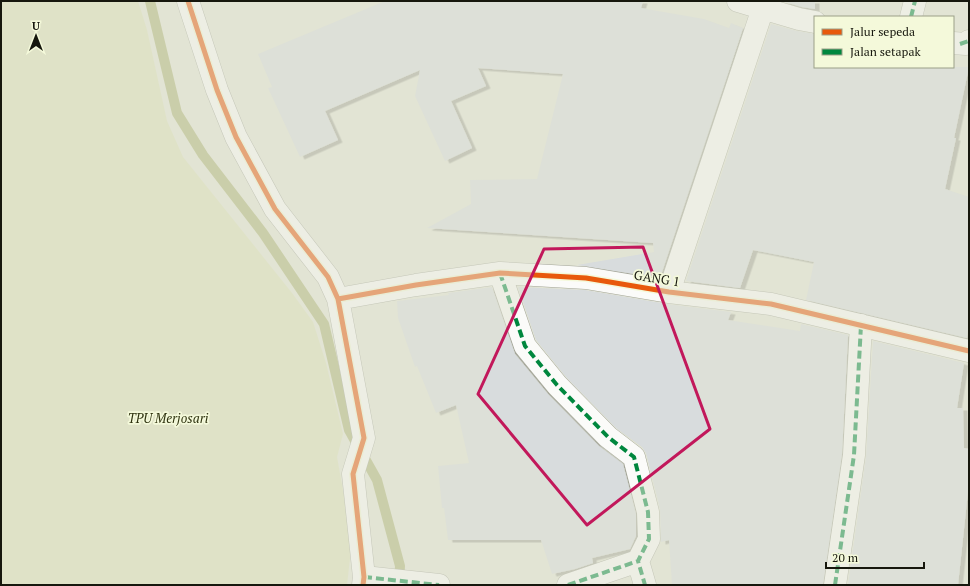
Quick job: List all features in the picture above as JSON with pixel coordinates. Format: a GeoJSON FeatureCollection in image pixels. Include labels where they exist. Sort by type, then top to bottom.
{"type":"FeatureCollection","features":[{"type":"Feature","properties":{"kind":"street"},"geometry":{"type":"LineString","coordinates":[[188,1],[217,90],[236,137],[275,209],[328,277],[338,299],[364,438],[353,474],[370,580],[415,582],[439,585]]}},
{"type":"Feature","properties":{"kind":"street"},"geometry":{"type":"LineString","coordinates":[[738,1],[799,19],[814,22]]}},
{"type":"Feature","properties":{"kind":"street"},"geometry":{"type":"LineString","coordinates":[[911,16],[915,1]]}},
{"type":"Feature","properties":{"kind":"street"},"geometry":{"type":"LineString","coordinates":[[669,292],[763,8]]}},
{"type":"Feature","properties":{"kind":"street"},"geometry":{"type":"LineString","coordinates":[[500,273],[525,346],[557,384],[603,432],[634,457],[648,512],[649,539],[638,562],[645,585]]}},
{"type":"Feature","properties":{"kind":"street","name":"GANG 1"},"geometry":{"type":"LineString","coordinates":[[338,299],[416,285],[500,273],[586,278],[669,292],[771,304],[969,351]]}},
{"type":"Feature","properties":{"kind":"street"},"geometry":{"type":"LineString","coordinates":[[835,585],[854,455],[861,325]]}},
{"type":"Feature","properties":{"kind":"street"},"geometry":{"type":"LineString","coordinates":[[568,585],[638,562]]}},
{"type":"Feature","properties":{"kind":"highlighted area"},"geometry":{"type":"Polygon","coordinates":[[[643,247],[710,429],[587,525],[478,394],[544,249],[643,247]]]}},
{"type":"Feature","properties":{"kind":"green space","name":"TPU Merjosari"},"geometry":{"type":"Polygon","coordinates":[[[1,1],[138,1],[147,30],[167,121],[183,157],[292,293],[313,322],[326,363],[343,434],[337,457],[352,540],[347,585],[1,585],[1,1]]]}},
{"type":"Feature","properties":{"kind":"building"},"geometry":{"type":"Polygon","coordinates":[[[385,1],[643,1],[641,8],[704,19],[729,28],[731,23],[743,28],[660,278],[577,265],[654,252],[653,243],[427,228],[471,204],[470,180],[537,179],[563,74],[478,68],[486,86],[451,101],[472,148],[445,161],[415,96],[420,70],[325,111],[338,140],[300,157],[268,88],[272,87],[258,54],[385,1]]]}},
{"type":"Feature","properties":{"kind":"building"},"geometry":{"type":"Polygon","coordinates":[[[782,1],[815,1],[815,9],[802,7],[782,1]]]}},
{"type":"Feature","properties":{"kind":"building"},"geometry":{"type":"Polygon","coordinates":[[[771,24],[814,34],[814,68],[969,67],[945,189],[969,197],[969,323],[967,338],[806,300],[814,262],[753,250],[740,288],[686,281],[771,24]]]}},
{"type":"Feature","properties":{"kind":"building"},"geometry":{"type":"Polygon","coordinates":[[[492,287],[515,354],[548,394],[599,446],[623,464],[636,514],[636,536],[630,549],[592,558],[593,563],[552,574],[541,540],[448,540],[444,508],[442,508],[438,466],[469,463],[456,405],[436,413],[417,366],[415,367],[398,318],[397,301],[449,295],[448,293],[492,287]]]}},
{"type":"Feature","properties":{"kind":"building"},"geometry":{"type":"Polygon","coordinates":[[[518,287],[585,290],[667,304],[731,312],[728,320],[800,331],[801,324],[848,335],[842,454],[823,585],[672,585],[669,540],[661,542],[660,509],[646,453],[642,447],[616,428],[566,377],[536,340],[518,287]]]}},
{"type":"Feature","properties":{"kind":"building"},"geometry":{"type":"Polygon","coordinates":[[[873,341],[964,363],[957,408],[963,408],[964,448],[969,449],[969,482],[958,585],[848,585],[866,457],[873,341]]]}},
{"type":"Feature","properties":{"kind":"waterway"},"geometry":{"type":"LineString","coordinates":[[150,1],[177,113],[203,155],[263,233],[324,324],[349,430],[377,480],[400,566],[399,582]]}},
{"type":"Feature","properties":{"kind":"marked path"},"geometry":{"type":"LineString","coordinates":[[911,16],[915,1]]}},
{"type":"Feature","properties":{"kind":"marked path"},"geometry":{"type":"LineString","coordinates":[[960,44],[969,41]]}},
{"type":"Feature","properties":{"kind":"marked path"},"geometry":{"type":"LineString","coordinates":[[500,273],[525,346],[557,385],[608,437],[634,457],[648,512],[649,539],[638,561],[645,585]]}},
{"type":"Feature","properties":{"kind":"marked path"},"geometry":{"type":"LineString","coordinates":[[835,585],[854,455],[861,325]]}},
{"type":"Feature","properties":{"kind":"marked path"},"geometry":{"type":"LineString","coordinates":[[568,585],[638,561]]}},
{"type":"Feature","properties":{"kind":"marked path"},"geometry":{"type":"LineString","coordinates":[[364,577],[439,585]]}},
{"type":"Feature","properties":{"kind":"cycle path"},"geometry":{"type":"LineString","coordinates":[[188,1],[217,90],[236,137],[275,209],[328,277],[338,299],[364,438],[353,474],[364,577],[363,585]]}},
{"type":"Feature","properties":{"kind":"cycle path"},"geometry":{"type":"LineString","coordinates":[[338,299],[416,285],[500,273],[586,278],[669,292],[771,304],[969,351]]}}]}
